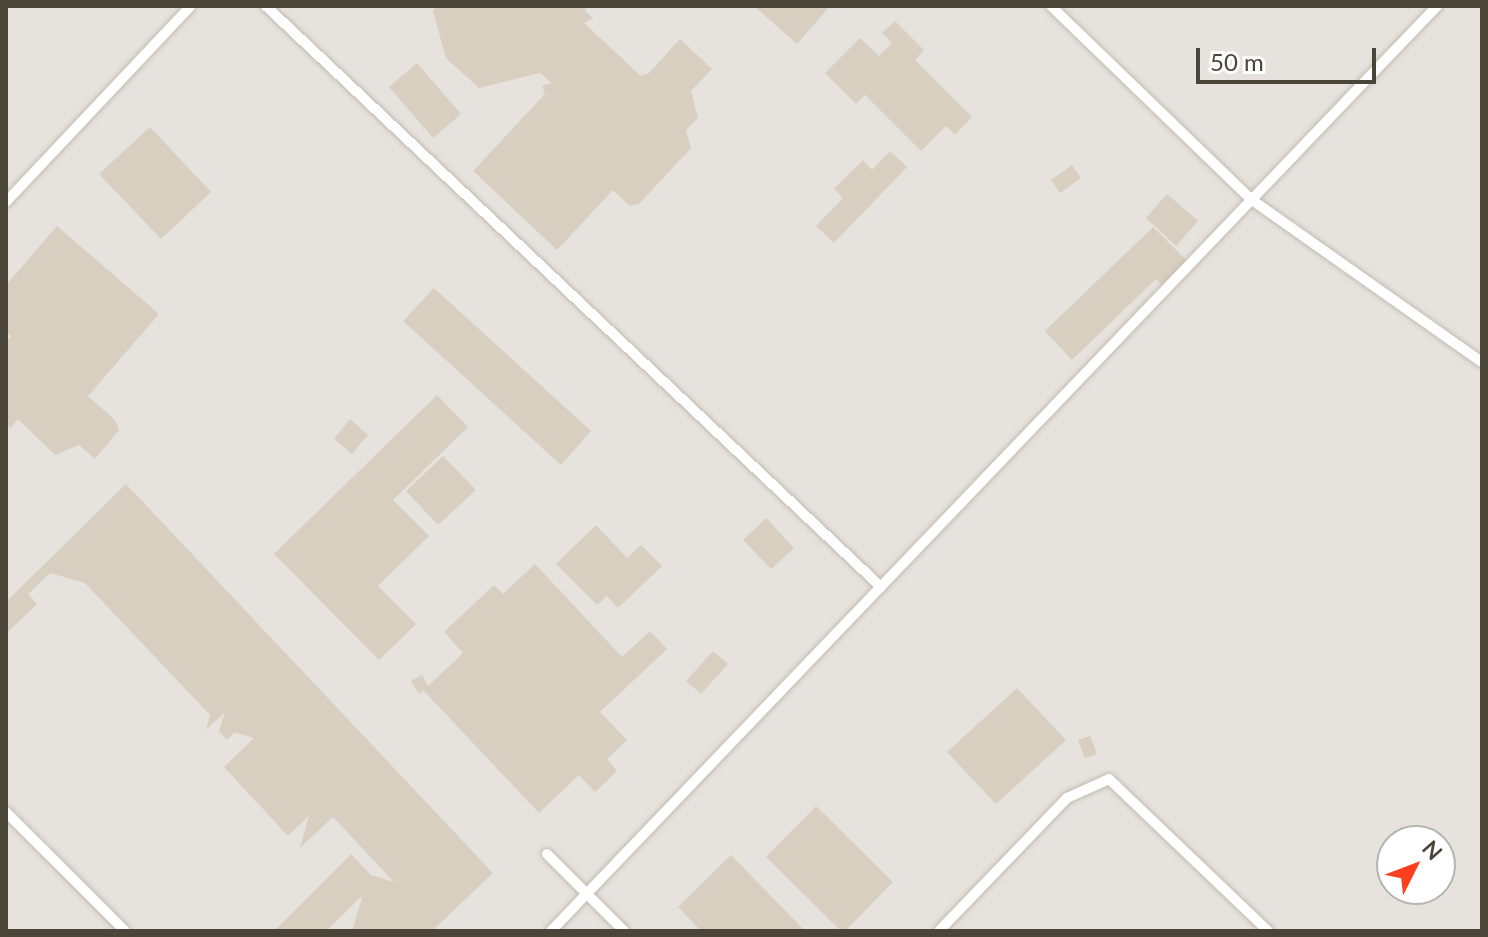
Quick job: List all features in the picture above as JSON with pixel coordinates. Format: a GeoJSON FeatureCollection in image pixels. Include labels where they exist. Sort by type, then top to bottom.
{"type":"FeatureCollection","features":[{"type":"Feature","properties":{"kind":"lane"},"geometry":{"type":"LineString","coordinates":[[6,202],[191,6]]}},
{"type":"Feature","properties":{"kind":"lane"},"geometry":{"type":"LineString","coordinates":[[266,6],[881,587]]}},
{"type":"Feature","properties":{"kind":"lane"},"geometry":{"type":"LineString","coordinates":[[1051,6],[1252,200],[1482,362]]}},
{"type":"Feature","properties":{"kind":"lane"},"geometry":{"type":"LineString","coordinates":[[551,931],[1437,6]]}},
{"type":"Feature","properties":{"kind":"lane"},"geometry":{"type":"LineString","coordinates":[[939,931],[1067,798],[1109,779],[1268,931]]}},
{"type":"Feature","properties":{"kind":"lane"},"geometry":{"type":"LineString","coordinates":[[6,812],[125,931]]}},
{"type":"Feature","properties":{"kind":"lane"},"geometry":{"type":"LineString","coordinates":[[547,854],[624,931]]}},
{"type":"Feature","properties":{"kind":"shaded area"},"geometry":{"type":"Polygon","coordinates":[[[6,6],[1482,6],[1482,931],[6,931],[6,6]]]}},
{"type":"Feature","properties":{"kind":"building"},"geometry":{"type":"Polygon","coordinates":[[[437,6],[586,6],[585,11],[593,18],[584,23],[641,76],[648,74],[680,39],[712,69],[691,91],[698,118],[686,130],[691,148],[639,204],[630,206],[613,190],[557,250],[473,171],[545,94],[542,86],[552,83],[540,73],[479,88],[446,58],[433,11],[437,6]]]}},
{"type":"Feature","properties":{"kind":"building"},"geometry":{"type":"Polygon","coordinates":[[[754,6],[830,6],[797,44],[754,6]]]}},
{"type":"Feature","properties":{"kind":"building"},"geometry":{"type":"Polygon","coordinates":[[[895,21],[924,50],[915,60],[972,117],[955,135],[946,126],[921,151],[865,95],[856,104],[825,73],[860,38],[879,56],[892,43],[882,33],[895,21]]]}},
{"type":"Feature","properties":{"kind":"building"},"geometry":{"type":"Polygon","coordinates":[[[417,63],[461,114],[433,138],[389,87],[417,63]]]}},
{"type":"Feature","properties":{"kind":"building"},"geometry":{"type":"Polygon","coordinates":[[[150,127],[211,192],[161,239],[99,174],[150,127]]]}},
{"type":"Feature","properties":{"kind":"building"},"geometry":{"type":"Polygon","coordinates":[[[890,151],[907,167],[834,243],[816,226],[843,198],[834,189],[863,160],[872,170],[890,151]]]}},
{"type":"Feature","properties":{"kind":"building"},"geometry":{"type":"Polygon","coordinates":[[[1072,165],[1081,178],[1060,193],[1051,180],[1072,165]]]}},
{"type":"Feature","properties":{"kind":"building"},"geometry":{"type":"Polygon","coordinates":[[[1167,194],[1198,221],[1176,246],[1146,218],[1167,194]]]}},
{"type":"Feature","properties":{"kind":"building"},"geometry":{"type":"Polygon","coordinates":[[[57,226],[159,314],[88,396],[115,420],[119,430],[95,459],[79,445],[55,455],[18,419],[10,429],[6,420],[6,342],[11,336],[6,331],[6,285],[57,226]]]}},
{"type":"Feature","properties":{"kind":"building"},"geometry":{"type":"Polygon","coordinates":[[[1153,227],[1187,261],[1162,285],[1156,279],[1072,360],[1045,331],[1153,227]]]}},
{"type":"Feature","properties":{"kind":"building"},"geometry":{"type":"Polygon","coordinates":[[[434,288],[591,431],[561,465],[403,321],[434,288]]]}},
{"type":"Feature","properties":{"kind":"building"},"geometry":{"type":"Polygon","coordinates":[[[437,395],[468,427],[393,500],[429,536],[378,586],[416,624],[379,660],[274,554],[437,395]]]}},
{"type":"Feature","properties":{"kind":"building"},"geometry":{"type":"Polygon","coordinates":[[[350,419],[368,435],[352,454],[334,439],[350,419]]]}},
{"type":"Feature","properties":{"kind":"building"},"geometry":{"type":"Polygon","coordinates":[[[443,456],[476,490],[438,525],[406,491],[443,456]]]}},
{"type":"Feature","properties":{"kind":"building"},"geometry":{"type":"Polygon","coordinates":[[[126,484],[493,873],[432,931],[352,931],[363,895],[326,931],[274,931],[351,854],[371,875],[394,882],[333,817],[300,848],[309,816],[288,836],[224,767],[254,738],[234,732],[227,740],[219,731],[225,712],[206,730],[210,715],[85,583],[50,573],[28,594],[37,604],[6,634],[6,602],[126,484]]]}},
{"type":"Feature","properties":{"kind":"building"},"geometry":{"type":"Polygon","coordinates":[[[766,518],[794,548],[771,569],[743,540],[766,518]]]}},
{"type":"Feature","properties":{"kind":"building"},"geometry":{"type":"Polygon","coordinates":[[[596,525],[627,558],[641,545],[662,566],[618,608],[607,596],[597,605],[556,564],[596,525]]]}},
{"type":"Feature","properties":{"kind":"building"},"geometry":{"type":"Polygon","coordinates":[[[535,564],[622,657],[650,631],[667,649],[600,712],[627,740],[607,759],[617,771],[595,792],[579,775],[539,813],[424,691],[419,694],[411,681],[422,675],[428,686],[463,653],[444,632],[494,585],[503,594],[535,564]]]}},
{"type":"Feature","properties":{"kind":"building"},"geometry":{"type":"Polygon","coordinates":[[[713,651],[728,664],[701,694],[686,681],[713,651]]]}},
{"type":"Feature","properties":{"kind":"building"},"geometry":{"type":"Polygon","coordinates":[[[1017,688],[1066,740],[996,804],[947,752],[1017,688]]]}},
{"type":"Feature","properties":{"kind":"building"},"geometry":{"type":"Polygon","coordinates":[[[1090,736],[1097,754],[1085,758],[1078,740],[1090,736]]]}},
{"type":"Feature","properties":{"kind":"building"},"geometry":{"type":"Polygon","coordinates":[[[816,806],[893,882],[845,931],[841,931],[766,857],[816,806]]]}},
{"type":"Feature","properties":{"kind":"building"},"geometry":{"type":"Polygon","coordinates":[[[731,855],[805,931],[701,931],[678,907],[731,855]]]}}]}
